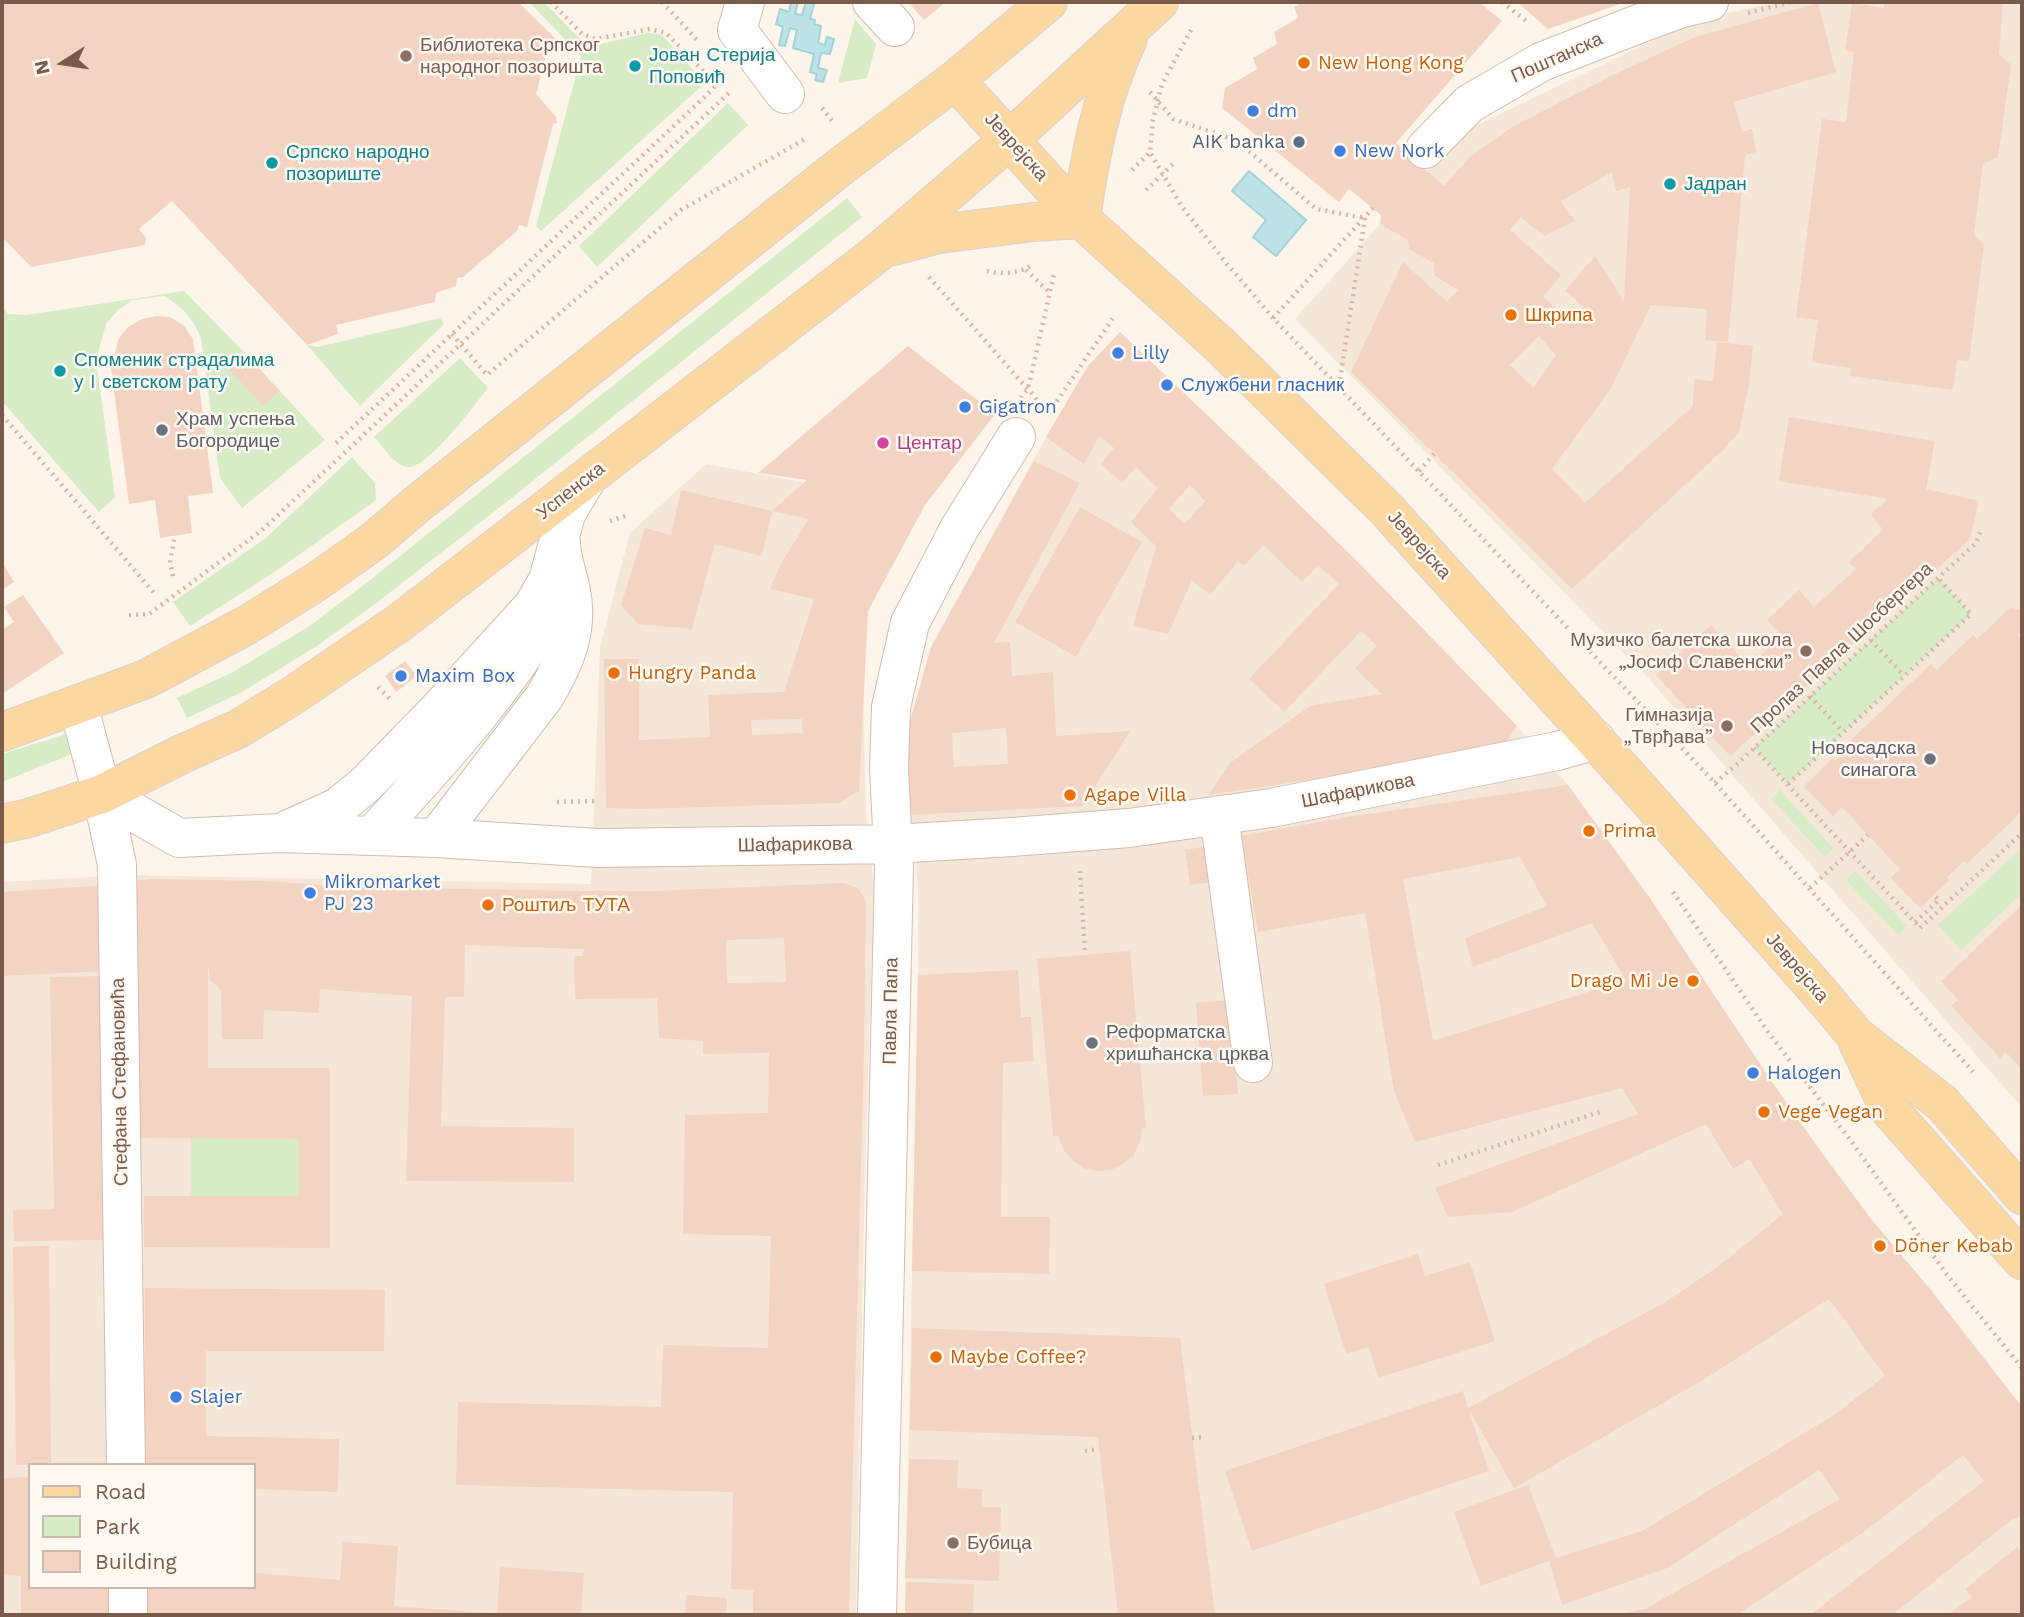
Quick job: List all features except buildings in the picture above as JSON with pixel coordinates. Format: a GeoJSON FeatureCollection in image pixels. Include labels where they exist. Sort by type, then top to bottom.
{"type":"FeatureCollection","features":[{"type":"Feature","properties":{"kind":"main road"},"geometry":{"type":"LineString","coordinates":[[2,732],[146,679],[247,625],[316,582],[374,541],[840,167],[955,80],[1048,2]]}},
{"type":"Feature","properties":{"kind":"main road"},"geometry":{"type":"LineString","coordinates":[[879,252],[939,233],[1081,219],[1093,141],[1111,76],[1147,13]]}},
{"type":"Feature","properties":{"kind":"main road","name":"Успенска"},"geometry":{"type":"LineString","coordinates":[[102,794],[238,729],[292,696],[399,623],[879,252],[1009,141],[1147,13]]}},
{"type":"Feature","properties":{"kind":"main road","name":"Јеврејска"},"geometry":{"type":"LineString","coordinates":[[955,80],[1081,219],[1222,346],[1387,510],[1596,740],[1856,1037],[1942,1103],[2022,1195]]}},
{"type":"Feature","properties":{"kind":"main road"},"geometry":{"type":"LineString","coordinates":[[2,824],[102,794]]}},
{"type":"Feature","properties":{"kind":"main road","name":"Јеврејска"},"geometry":{"type":"LineString","coordinates":[[1856,1037],[1889,1109],[2022,1260]]}},
{"type":"Feature","properties":{"kind":"street"},"geometry":{"type":"LineString","coordinates":[[745,2],[737,30],[761,63],[800,97]]}},
{"type":"Feature","properties":{"kind":"street","name":"Поштанска"},"geometry":{"type":"LineString","coordinates":[[1425,149],[1469,104],[1541,62],[1682,8],[1709,2]]}},
{"type":"Feature","properties":{"kind":"street","name":"Павла Папа"},"geometry":{"type":"LineString","coordinates":[[877,1615],[894,868],[889,769],[891,707],[910,623],[959,529],[1029,430]]}},
{"type":"Feature","properties":{"kind":"street"},"geometry":{"type":"LineString","coordinates":[[372,836],[465,734],[511,675],[553,609],[563,554],[566,514],[586,480]]}},
{"type":"Feature","properties":{"kind":"street"},"geometry":{"type":"LineString","coordinates":[[280,832],[338,807],[397,754],[533,606],[548,580],[553,558],[563,554]]}},
{"type":"Feature","properties":{"kind":"street"},"geometry":{"type":"LineString","coordinates":[[436,838],[545,696],[559,673],[573,627],[571,589],[563,554]]}},
{"type":"Feature","properties":{"kind":"street","name":"Стефана Стефановића"},"geometry":{"type":"LineString","coordinates":[[78,704],[102,794],[117,865],[126,1463]]}},
{"type":"Feature","properties":{"kind":"street","name":"Шафарикова"},"geometry":{"type":"LineString","coordinates":[[102,794],[179,838],[280,832],[598,848],[893,844],[1129,828],[1270,808],[1557,751],[1596,740]]}},
{"type":"Feature","properties":{"kind":"street"},"geometry":{"type":"LineString","coordinates":[[1219,815],[1253,1063]]}},
{"type":"Feature","properties":{"kind":"street"},"geometry":{"type":"LineString","coordinates":[[128,1589],[128,1615]]}},
{"type":"Feature","properties":{"kind":"path"},"geometry":{"type":"LineString","coordinates":[[551,2],[582,34],[596,39],[650,29],[666,33],[717,85]]}},
{"type":"Feature","properties":{"kind":"path"},"geometry":{"type":"LineString","coordinates":[[662,2],[701,44]]}},
{"type":"Feature","properties":{"kind":"path"},"geometry":{"type":"LineString","coordinates":[[1502,2],[1518,14]]}},
{"type":"Feature","properties":{"kind":"path"},"geometry":{"type":"LineString","coordinates":[[1186,40],[1162,84],[1153,120],[1150,152],[1182,207],[1273,318],[1714,783],[1976,1076]]}},
{"type":"Feature","properties":{"kind":"path"},"geometry":{"type":"LineString","coordinates":[[128,615],[149,614],[261,531],[761,63]]}},
{"type":"Feature","properties":{"kind":"path"},"geometry":{"type":"LineString","coordinates":[[336,443],[717,85],[723,76]]}},
{"type":"Feature","properties":{"kind":"path"},"geometry":{"type":"LineString","coordinates":[[1149,91],[1173,119],[1236,140],[1316,209],[1365,218]]}},
{"type":"Feature","properties":{"kind":"path"},"geometry":{"type":"LineString","coordinates":[[800,97],[838,128]]}},
{"type":"Feature","properties":{"kind":"path"},"geometry":{"type":"LineString","coordinates":[[452,334],[487,376],[681,210],[814,134]]}},
{"type":"Feature","properties":{"kind":"path"},"geometry":{"type":"LineString","coordinates":[[1146,190],[1174,163]]}},
{"type":"Feature","properties":{"kind":"path"},"geometry":{"type":"LineString","coordinates":[[1273,318],[1373,208]]}},
{"type":"Feature","properties":{"kind":"path"},"geometry":{"type":"LineString","coordinates":[[1339,386],[1365,218]]}},
{"type":"Feature","properties":{"kind":"path"},"geometry":{"type":"LineString","coordinates":[[1026,270],[1049,292]]}},
{"type":"Feature","properties":{"kind":"path"},"geometry":{"type":"LineString","coordinates":[[923,271],[1049,413]]}},
{"type":"Feature","properties":{"kind":"path"},"geometry":{"type":"LineString","coordinates":[[1028,389],[1054,274]]}},
{"type":"Feature","properties":{"kind":"path"},"geometry":{"type":"LineString","coordinates":[[1029,430],[1049,413],[1113,318]]}},
{"type":"Feature","properties":{"kind":"path"},"geometry":{"type":"LineString","coordinates":[[2,415],[153,593]]}},
{"type":"Feature","properties":{"kind":"path"},"geometry":{"type":"LineString","coordinates":[[1419,471],[1434,454]]}},
{"type":"Feature","properties":{"kind":"path","name":"Пролаз Павла Шосбергера"},"geometry":{"type":"LineString","coordinates":[[1714,783],[1976,543],[1982,528]]}},
{"type":"Feature","properties":{"kind":"path"},"geometry":{"type":"LineString","coordinates":[[173,576],[170,562],[175,536]]}},
{"type":"Feature","properties":{"kind":"path"},"geometry":{"type":"LineString","coordinates":[[1788,784],[1971,614],[1938,578]]}},
{"type":"Feature","properties":{"kind":"path"},"geometry":{"type":"LineString","coordinates":[[1871,640],[1904,676]]}},
{"type":"Feature","properties":{"kind":"path"},"geometry":{"type":"LineString","coordinates":[[1810,696],[1843,732]]}},
{"type":"Feature","properties":{"kind":"path"},"geometry":{"type":"LineString","coordinates":[[1754,748],[1920,928],[2022,833]]}},
{"type":"Feature","properties":{"kind":"path"},"geometry":{"type":"LineString","coordinates":[[1810,888],[1868,835]]}},
{"type":"Feature","properties":{"kind":"path"},"geometry":{"type":"LineString","coordinates":[[1079,866],[1085,954]]}},
{"type":"Feature","properties":{"kind":"path"},"geometry":{"type":"LineString","coordinates":[[1665,882],[1768,1032],[1948,1276],[2022,1368]]}},
{"type":"Feature","properties":{"kind":"path"},"geometry":{"type":"LineString","coordinates":[[1915,922],[1939,900],[1933,895]]}},
{"type":"Feature","properties":{"kind":"path"},"geometry":{"type":"LineString","coordinates":[[1438,1165],[1600,1112]]}},
{"type":"Feature","properties":{"kind":"path"},"geometry":{"type":"LineString","coordinates":[[1192,1438],[1206,1437]]}},
{"type":"Feature","properties":{"kind":"path"},"geometry":{"type":"LineString","coordinates":[[1084,1451],[1099,1449]]}},
{"type":"Feature","properties":{"kind":"shaded area"},"geometry":{"type":"Polygon","coordinates":[[[1778,2],[2022,2],[2022,1108],[1650,680],[1295,319],[1462,132],[1696,20],[1778,2]]]}},
{"type":"Feature","properties":{"kind":"shaded area"},"geometry":{"type":"Polygon","coordinates":[[[1120,332],[1409,614],[1517,726],[1568,785],[1649,897],[1822,1153],[1871,1219],[1930,1289],[2022,1407],[2022,1615],[905,1615],[918,975],[918,885],[910,815],[931,647],[1088,366],[1120,332]]]}},
{"type":"Feature","properties":{"kind":"shaded area"},"geometry":{"type":"Polygon","coordinates":[[[706,464],[925,505],[868,611],[863,689],[866,812],[874,886],[856,1615],[2,1615],[2,882],[129,875],[591,884],[600,647],[630,533],[706,464]]]}},
{"type":"Feature","properties":{"kind":"green space"},"geometry":{"type":"Polygon","coordinates":[[[529,2],[544,2],[582,41],[596,45],[648,33],[662,35],[705,83],[541,231],[536,226],[581,56],[529,2]]]}},
{"type":"Feature","properties":{"kind":"green space"},"geometry":{"type":"Polygon","coordinates":[[[855,19],[876,44],[867,78],[838,83],[855,19]]]}},
{"type":"Feature","properties":{"kind":"green space"},"geometry":{"type":"Polygon","coordinates":[[[728,103],[748,125],[597,267],[579,246],[728,103]]]}},
{"type":"Feature","properties":{"kind":"green space"},"geometry":{"type":"Polygon","coordinates":[[[847,198],[862,217],[504,504],[317,646],[242,692],[187,718],[177,698],[233,672],[308,627],[847,198]]]}},
{"type":"Feature","properties":{"kind":"green space"},"geometry":{"type":"Polygon","coordinates":[[[184,291],[325,440],[242,508],[220,478],[198,331],[187,314],[165,296],[133,300],[118,310],[106,324],[96,360],[115,497],[99,512],[2,401],[2,307],[8,314],[27,315],[184,291]]]}},
{"type":"Feature","properties":{"kind":"green space"},"geometry":{"type":"Polygon","coordinates":[[[440,318],[444,324],[360,406],[307,345],[318,347],[440,318]]]}},
{"type":"Feature","properties":{"kind":"green space"},"geometry":{"type":"Polygon","coordinates":[[[460,358],[488,388],[462,421],[425,459],[415,466],[402,465],[388,454],[374,437],[460,358]]]}},
{"type":"Feature","properties":{"kind":"green space"},"geometry":{"type":"Polygon","coordinates":[[[352,457],[375,483],[376,500],[279,569],[190,626],[173,602],[266,538],[352,457]]]}},
{"type":"Feature","properties":{"kind":"green space"},"geometry":{"type":"Polygon","coordinates":[[[1938,578],[1971,614],[1788,784],[1754,748],[1938,578]]]}},
{"type":"Feature","properties":{"kind":"green space"},"geometry":{"type":"Polygon","coordinates":[[[66,734],[74,753],[2,782],[2,754],[66,734]]]}},
{"type":"Feature","properties":{"kind":"green space"},"geometry":{"type":"Polygon","coordinates":[[[1780,790],[1833,848],[1825,857],[1771,799],[1780,790]]]}},
{"type":"Feature","properties":{"kind":"green space"},"geometry":{"type":"Polygon","coordinates":[[[2022,848],[2022,893],[1961,950],[1938,925],[2022,848]]]}},
{"type":"Feature","properties":{"kind":"green space"},"geometry":{"type":"Polygon","coordinates":[[[1855,871],[1907,926],[1898,935],[1846,880],[1855,871]]]}},
{"type":"Feature","properties":{"kind":"green space"},"geometry":{"type":"Polygon","coordinates":[[[191,1138],[299,1139],[299,1196],[191,1196],[191,1138]]]}},
{"type":"Feature","properties":{"kind":"water"},"geometry":{"type":"Polygon","coordinates":[[[791,2],[798,2],[795,14],[802,15],[806,2],[814,4],[810,19],[821,26],[818,43],[825,45],[827,37],[834,39],[830,54],[821,53],[818,68],[827,70],[823,82],[815,80],[817,74],[810,72],[814,54],[793,48],[797,30],[790,28],[785,46],[779,45],[783,27],[776,24],[780,9],[789,12],[791,2]]]}},
{"type":"Feature","properties":{"kind":"water"},"geometry":{"type":"Polygon","coordinates":[[[1249,171],[1306,220],[1276,256],[1253,237],[1266,220],[1232,191],[1249,171]]]}},
{"type":"Feature","properties":{"kind":"place","name":"Библиотека Српског народног позоришта"},"geometry":{"type":"Point","coordinates":[406,56]}},
{"type":"Feature","properties":{"kind":"place","name":"New Hong Kong"},"geometry":{"type":"Point","coordinates":[1304,63]}},
{"type":"Feature","properties":{"kind":"place","name":"Јован Стерија Поповић"},"geometry":{"type":"Point","coordinates":[635,66]}},
{"type":"Feature","properties":{"kind":"place","name":"dm"},"geometry":{"type":"Point","coordinates":[1253,111]}},
{"type":"Feature","properties":{"kind":"place","name":"AIK banka"},"geometry":{"type":"Point","coordinates":[1299,142]}},
{"type":"Feature","properties":{"kind":"place","name":"New Nork"},"geometry":{"type":"Point","coordinates":[1340,151]}},
{"type":"Feature","properties":{"kind":"place","name":"Српско народно позориште"},"geometry":{"type":"Point","coordinates":[272,163]}},
{"type":"Feature","properties":{"kind":"place","name":"Јадран"},"geometry":{"type":"Point","coordinates":[1670,184]}},
{"type":"Feature","properties":{"kind":"place","name":"Шкрипа"},"geometry":{"type":"Point","coordinates":[1511,315]}},
{"type":"Feature","properties":{"kind":"place","name":"Lilly"},"geometry":{"type":"Point","coordinates":[1118,353]}},
{"type":"Feature","properties":{"kind":"place","name":"Споменик страдалима у I светском рату"},"geometry":{"type":"Point","coordinates":[60,371]}},
{"type":"Feature","properties":{"kind":"place","name":"Службени гласник"},"geometry":{"type":"Point","coordinates":[1167,385]}},
{"type":"Feature","properties":{"kind":"place","name":"Gigatron"},"geometry":{"type":"Point","coordinates":[965,407]}},
{"type":"Feature","properties":{"kind":"place","name":"Храм успења Богородице"},"geometry":{"type":"Point","coordinates":[162,430]}},
{"type":"Feature","properties":{"kind":"place","name":"Центар"},"geometry":{"type":"Point","coordinates":[883,443]}},
{"type":"Feature","properties":{"kind":"place","name":"Музичко балетска школа „Јосиф Славенски”"},"geometry":{"type":"Point","coordinates":[1806,651]}},
{"type":"Feature","properties":{"kind":"place","name":"Hungry Panda"},"geometry":{"type":"Point","coordinates":[614,673]}},
{"type":"Feature","properties":{"kind":"place","name":"Maxim Box"},"geometry":{"type":"Point","coordinates":[401,676]}},
{"type":"Feature","properties":{"kind":"place","name":"Гимназија „Тврђава”"},"geometry":{"type":"Point","coordinates":[1727,726]}},
{"type":"Feature","properties":{"kind":"place","name":"Новосадска синагога"},"geometry":{"type":"Point","coordinates":[1930,759]}},
{"type":"Feature","properties":{"kind":"place","name":"Agape Villa"},"geometry":{"type":"Point","coordinates":[1070,795]}},
{"type":"Feature","properties":{"kind":"place","name":"Prima"},"geometry":{"type":"Point","coordinates":[1589,831]}},
{"type":"Feature","properties":{"kind":"place","name":"Mikromarket PJ 23"},"geometry":{"type":"Point","coordinates":[310,893]}},
{"type":"Feature","properties":{"kind":"place","name":"Роштиљ ТУТА"},"geometry":{"type":"Point","coordinates":[488,905]}},
{"type":"Feature","properties":{"kind":"place","name":"Drago Mi Je"},"geometry":{"type":"Point","coordinates":[1693,981]}},
{"type":"Feature","properties":{"kind":"place","name":"Реформатска хришћанска црква"},"geometry":{"type":"Point","coordinates":[1092,1043]}},
{"type":"Feature","properties":{"kind":"place","name":"Halogen"},"geometry":{"type":"Point","coordinates":[1753,1073]}},
{"type":"Feature","properties":{"kind":"place","name":"Vege Vegan"},"geometry":{"type":"Point","coordinates":[1764,1112]}},
{"type":"Feature","properties":{"kind":"place","name":"Döner Kebab"},"geometry":{"type":"Point","coordinates":[1880,1246]}},
{"type":"Feature","properties":{"kind":"place","name":"Maybe Coffee?"},"geometry":{"type":"Point","coordinates":[936,1357]}},
{"type":"Feature","properties":{"kind":"place","name":"Slajer"},"geometry":{"type":"Point","coordinates":[176,1397]}},
{"type":"Feature","properties":{"kind":"place","name":"Бубица"},"geometry":{"type":"Point","coordinates":[953,1543]}}]}
